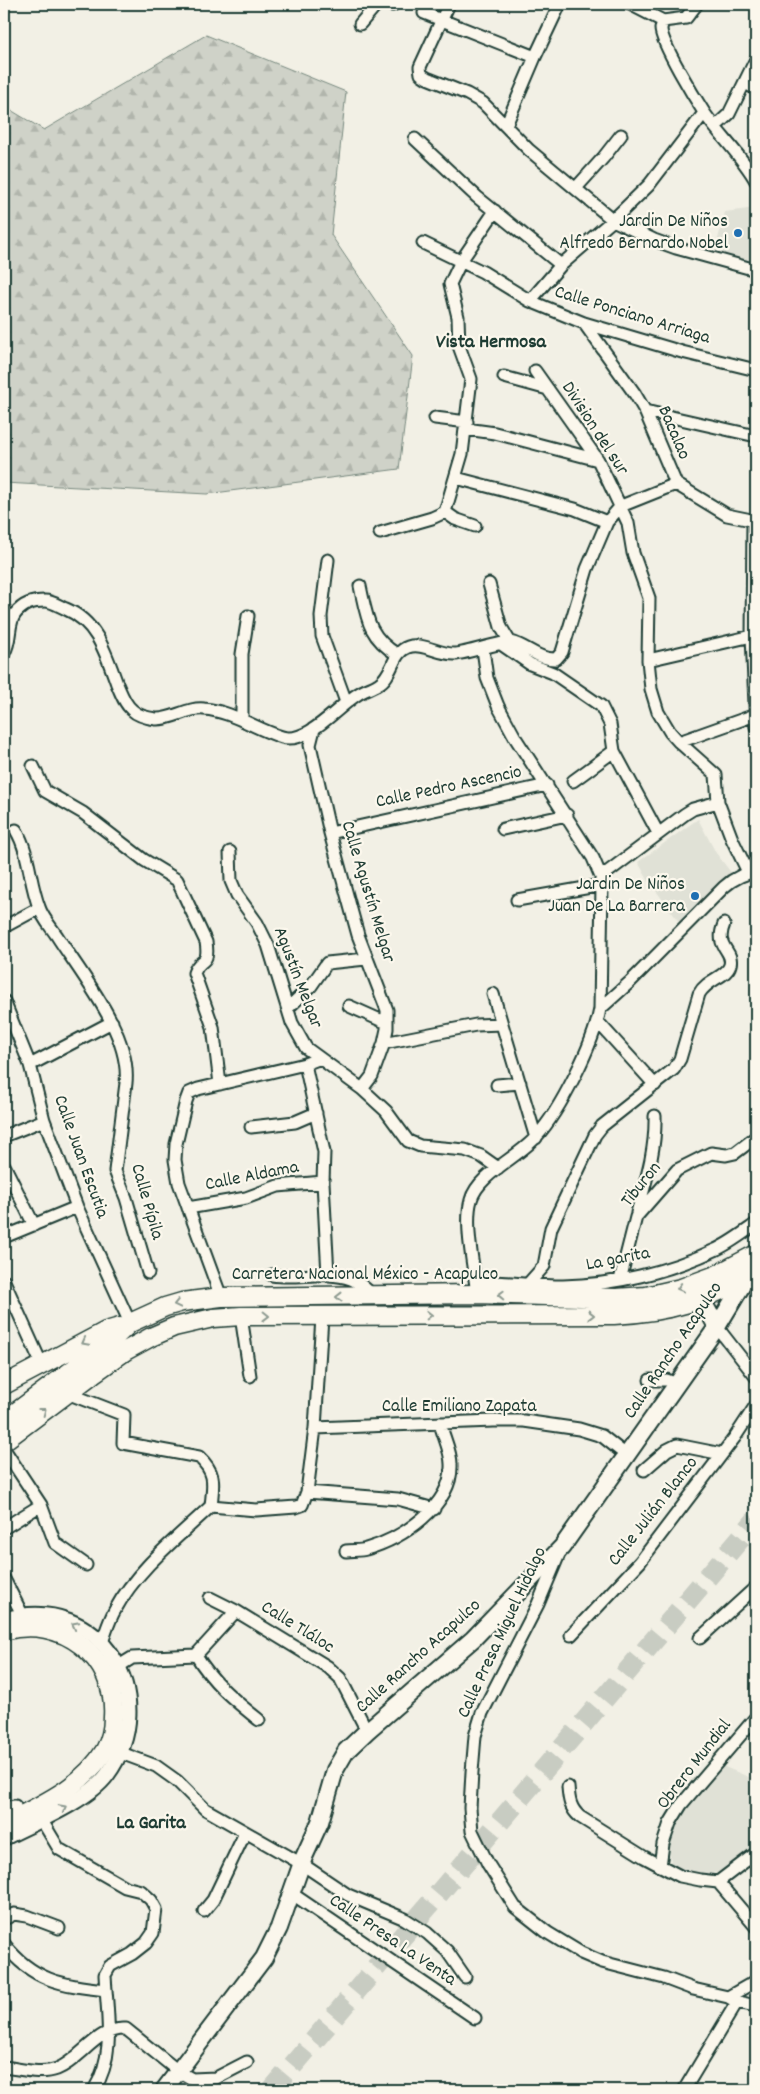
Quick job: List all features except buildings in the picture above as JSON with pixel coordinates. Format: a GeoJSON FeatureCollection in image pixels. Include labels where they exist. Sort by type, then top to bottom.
{"type":"FeatureCollection","features":[{"type":"Feature","properties":{"kind":"main road","name":"Carretera Nacional México - Acapulco"},"geometry":{"type":"LineString","coordinates":[[4,1420],[111,1341],[130,1323],[165,1307],[182,1302],[221,1297],[375,1297],[477,1288],[616,1298],[646,1296],[681,1288],[716,1275],[756,1254]]}},
{"type":"Feature","properties":{"kind":"main road"},"geometry":{"type":"LineString","coordinates":[[4,1441],[127,1350],[174,1327],[213,1318],[241,1316],[614,1315],[647,1313],[702,1300],[751,1275]]}},
{"type":"Feature","properties":{"kind":"main road","name":"Calle Rancho Acapulco"},"geometry":{"type":"LineString","coordinates":[[164,2090],[264,1958],[289,1904],[290,1893],[320,1822],[336,1770],[346,1751],[473,1639],[562,1547],[717,1327],[751,1275]]}},
{"type":"Feature","properties":{"kind":"main road"},"geometry":{"type":"LineString","coordinates":[[702,1300],[717,1327]]}},
{"type":"Feature","properties":{"kind":"main road"},"geometry":{"type":"LineString","coordinates":[[4,1385],[106,1332],[130,1323]]}},
{"type":"Feature","properties":{"kind":"main road"},"geometry":{"type":"LineString","coordinates":[[4,1631],[27,1627],[57,1632],[78,1642],[92,1653],[102,1668],[110,1685],[114,1705],[112,1729],[106,1749],[94,1766],[67,1789],[4,1824]]}},
{"type":"Feature","properties":{"kind":"main road"},"geometry":{"type":"LineString","coordinates":[[4,1644],[28,1638],[52,1642],[70,1650],[82,1660],[91,1673],[100,1691],[103,1706],[102,1725],[96,1743],[86,1760],[68,1776],[7,1809]]}},
{"type":"Feature","properties":{"kind":"street"},"geometry":{"type":"LineString","coordinates":[[360,24],[377,4]]}},
{"type":"Feature","properties":{"kind":"street"},"geometry":{"type":"LineString","coordinates":[[449,4],[420,67],[421,74],[483,103],[529,150],[614,220],[654,240],[676,248],[756,270]]}},
{"type":"Feature","properties":{"kind":"street"},"geometry":{"type":"LineString","coordinates":[[506,125],[560,4]]}},
{"type":"Feature","properties":{"kind":"street"},"geometry":{"type":"LineString","coordinates":[[630,4],[663,22],[686,18],[697,4]]}},
{"type":"Feature","properties":{"kind":"street"},"geometry":{"type":"LineString","coordinates":[[424,13],[535,57]]}},
{"type":"Feature","properties":{"kind":"street"},"geometry":{"type":"LineString","coordinates":[[663,22],[661,29],[668,50],[704,113],[746,164],[756,181]]}},
{"type":"Feature","properties":{"kind":"street"},"geometry":{"type":"LineString","coordinates":[[715,127],[729,114],[756,59]]}},
{"type":"Feature","properties":{"kind":"street"},"geometry":{"type":"LineString","coordinates":[[745,83],[756,89]]}},
{"type":"Feature","properties":{"kind":"street"},"geometry":{"type":"LineString","coordinates":[[530,301],[561,265],[614,220],[649,184],[704,113]]}},
{"type":"Feature","properties":{"kind":"street"},"geometry":{"type":"LineString","coordinates":[[576,188],[621,135]]}},
{"type":"Feature","properties":{"kind":"street"},"geometry":{"type":"LineString","coordinates":[[415,139],[477,197],[561,265]]}},
{"type":"Feature","properties":{"kind":"street"},"geometry":{"type":"LineString","coordinates":[[380,533],[432,518],[444,512],[456,478],[467,426],[470,379],[459,346],[458,317],[450,284],[461,261],[495,212]]}},
{"type":"Feature","properties":{"kind":"street","name":"Calle Ponciano Arriaga"},"geometry":{"type":"LineString","coordinates":[[423,243],[483,272],[530,301],[584,323],[682,352],[756,370]]}},
{"type":"Feature","properties":{"kind":"street","name":"Bacalao"},"geometry":{"type":"LineString","coordinates":[[584,323],[645,411],[676,484],[727,514],[755,521]]}},
{"type":"Feature","properties":{"kind":"street","name":"Division del sur"},"geometry":{"type":"LineString","coordinates":[[536,371],[598,460],[621,506],[628,523],[639,574],[649,598],[648,660],[651,688],[658,712],[670,732],[716,775],[718,802],[732,839],[752,872]]}},
{"type":"Feature","properties":{"kind":"street"},"geometry":{"type":"LineString","coordinates":[[504,377],[548,389]]}},
{"type":"Feature","properties":{"kind":"street"},"geometry":{"type":"LineString","coordinates":[[645,411],[756,436]]}},
{"type":"Feature","properties":{"kind":"street"},"geometry":{"type":"LineString","coordinates":[[435,418],[598,460]]}},
{"type":"Feature","properties":{"kind":"street"},"geometry":{"type":"LineString","coordinates":[[456,478],[575,509],[607,522]]}},
{"type":"Feature","properties":{"kind":"street"},"geometry":{"type":"LineString","coordinates":[[4,653],[10,638],[10,623],[15,614],[22,606],[33,602],[48,601],[74,612],[90,625],[101,642],[123,699],[132,710],[143,717],[158,719],[201,708],[218,711],[284,738],[299,737],[314,729],[359,693],[380,683],[390,673],[398,655],[407,647],[419,646],[441,653],[454,654],[505,643],[548,659],[556,659],[562,652],[587,569],[607,522],[621,506],[676,484]]}},
{"type":"Feature","properties":{"kind":"street"},"geometry":{"type":"LineString","coordinates":[[444,512],[455,519],[475,526]]}},
{"type":"Feature","properties":{"kind":"street"},"geometry":{"type":"LineString","coordinates":[[755,521],[752,636],[756,727]]}},
{"type":"Feature","properties":{"kind":"street"},"geometry":{"type":"LineString","coordinates":[[328,560],[321,616],[322,636],[346,702]]}},
{"type":"Feature","properties":{"kind":"street"},"geometry":{"type":"LineString","coordinates":[[489,584],[505,643],[530,664],[553,673],[601,706],[610,724],[614,751],[658,833]]}},
{"type":"Feature","properties":{"kind":"street"},"geometry":{"type":"LineString","coordinates":[[360,586],[367,622],[374,635],[385,647],[398,655]]}},
{"type":"Feature","properties":{"kind":"street"},"geometry":{"type":"LineString","coordinates":[[242,720],[242,654],[248,616]]}},
{"type":"Feature","properties":{"kind":"street"},"geometry":{"type":"LineString","coordinates":[[648,660],[752,636]]}},
{"type":"Feature","properties":{"kind":"street"},"geometry":{"type":"LineString","coordinates":[[477,1288],[468,1214],[472,1197],[481,1183],[498,1168],[519,1154],[536,1138],[552,1116],[566,1092],[598,1022],[600,1009],[601,881],[593,858],[567,815],[516,739],[498,706],[487,678],[483,649]]}},
{"type":"Feature","properties":{"kind":"street"},"geometry":{"type":"LineString","coordinates":[[680,742],[755,715]]}},
{"type":"Feature","properties":{"kind":"street","name":"Calle Agustín Melgar"},"geometry":{"type":"LineString","coordinates":[[314,729],[310,745],[330,833],[366,959],[382,992],[387,1010],[384,1043],[372,1076],[362,1089]]}},
{"type":"Feature","properties":{"kind":"street"},"geometry":{"type":"LineString","coordinates":[[573,781],[614,751]]}},
{"type":"Feature","properties":{"kind":"street"},"geometry":{"type":"LineString","coordinates":[[33,766],[45,791],[83,813],[144,860],[177,880],[206,942],[208,953],[206,961],[196,968],[194,974],[213,1028],[220,1084]]}},
{"type":"Feature","properties":{"kind":"street","name":"Calle Pedro Ascencio"},"geometry":{"type":"LineString","coordinates":[[330,833],[547,785]]}},
{"type":"Feature","properties":{"kind":"street"},"geometry":{"type":"LineString","coordinates":[[517,900],[601,881],[658,833],[693,809],[718,802]]}},
{"type":"Feature","properties":{"kind":"street"},"geometry":{"type":"LineString","coordinates":[[502,830],[567,815]]}},
{"type":"Feature","properties":{"kind":"street","name":"Calle Pípila"},"geometry":{"type":"LineString","coordinates":[[16,830],[26,850],[39,908],[112,1022],[125,1058],[127,1071],[115,1171],[126,1198],[148,1273]]}},
{"type":"Feature","properties":{"kind":"street","name":"Agustín Melgar"},"geometry":{"type":"LineString","coordinates":[[230,852],[231,881],[237,895],[257,923],[268,945],[298,1037],[318,1059]]}},
{"type":"Feature","properties":{"kind":"street"},"geometry":{"type":"LineString","coordinates":[[600,1009],[630,982],[724,887],[735,878],[752,872]]}},
{"type":"Feature","properties":{"kind":"street"},"geometry":{"type":"LineString","coordinates":[[4,927],[39,908]]}},
{"type":"Feature","properties":{"kind":"street"},"geometry":{"type":"LineString","coordinates":[[528,1284],[544,1266],[551,1228],[595,1135],[602,1126],[674,1069],[680,1059],[699,994],[704,985],[725,973],[730,967],[730,957],[721,943],[720,933],[724,924]]}},
{"type":"Feature","properties":{"kind":"street"},"geometry":{"type":"LineString","coordinates":[[288,1008],[311,986],[327,962],[366,959]]}},
{"type":"Feature","properties":{"kind":"street"},"geometry":{"type":"LineString","coordinates":[[494,994],[536,1138]]}},
{"type":"Feature","properties":{"kind":"street","name":"Calle Juan Escutia"},"geometry":{"type":"LineString","coordinates":[[4,1001],[30,1065],[44,1120],[77,1207],[130,1323]]}},
{"type":"Feature","properties":{"kind":"street"},"geometry":{"type":"LineString","coordinates":[[349,1006],[387,1023]]}},
{"type":"Feature","properties":{"kind":"street"},"geometry":{"type":"LineString","coordinates":[[30,1065],[112,1022]]}},
{"type":"Feature","properties":{"kind":"street"},"geometry":{"type":"LineString","coordinates":[[598,1022],[655,1085]]}},
{"type":"Feature","properties":{"kind":"street"},"geometry":{"type":"LineString","coordinates":[[384,1043],[476,1025],[502,1024]]}},
{"type":"Feature","properties":{"kind":"street"},"geometry":{"type":"LineString","coordinates":[[221,1297],[179,1183],[175,1160],[177,1139],[189,1093],[305,1064],[318,1059],[362,1089],[386,1111],[408,1141],[420,1146],[465,1150],[481,1156],[498,1168]]}},
{"type":"Feature","properties":{"kind":"street"},"geometry":{"type":"LineString","coordinates":[[305,1064],[324,1152],[323,1182],[328,1275]]}},
{"type":"Feature","properties":{"kind":"street"},"geometry":{"type":"LineString","coordinates":[[497,1085],[520,1083]]}},
{"type":"Feature","properties":{"kind":"street"},"geometry":{"type":"LineString","coordinates":[[251,1127],[295,1122],[316,1113]]}},
{"type":"Feature","properties":{"kind":"street"},"geometry":{"type":"LineString","coordinates":[[636,1217],[652,1157],[655,1116]]}},
{"type":"Feature","properties":{"kind":"street"},"geometry":{"type":"LineString","coordinates":[[4,1136],[44,1120]]}},
{"type":"Feature","properties":{"kind":"street","name":"Tiburon"},"geometry":{"type":"LineString","coordinates":[[620,1280],[636,1217],[677,1170],[711,1153],[726,1155],[735,1153],[756,1138]]}},
{"type":"Feature","properties":{"kind":"street"},"geometry":{"type":"LineString","coordinates":[[4,1165],[34,1225]]}},
{"type":"Feature","properties":{"kind":"street","name":"Calle Aldama"},"geometry":{"type":"LineString","coordinates":[[188,1208],[246,1198],[278,1186],[323,1182]]}},
{"type":"Feature","properties":{"kind":"street"},"geometry":{"type":"LineString","coordinates":[[4,1237],[77,1207]]}},
{"type":"Feature","properties":{"kind":"street","name":"La garita"},"geometry":{"type":"LineString","coordinates":[[477,1288],[528,1284],[562,1286],[602,1284],[620,1280],[659,1270],[716,1250],[756,1224]]}},
{"type":"Feature","properties":{"kind":"street"},"geometry":{"type":"LineString","coordinates":[[272,1275],[288,1278],[328,1275],[353,1280],[375,1297]]}},
{"type":"Feature","properties":{"kind":"street"},"geometry":{"type":"LineString","coordinates":[[4,1281],[42,1365]]}},
{"type":"Feature","properties":{"kind":"street"},"geometry":{"type":"LineString","coordinates":[[241,1316],[250,1376]]}},
{"type":"Feature","properties":{"kind":"street"},"geometry":{"type":"LineString","coordinates":[[211,1506],[256,1510],[302,1505],[307,1492],[315,1428],[322,1316]]}},
{"type":"Feature","properties":{"kind":"street"},"geometry":{"type":"LineString","coordinates":[[717,1327],[756,1377]]}},
{"type":"Feature","properties":{"kind":"street"},"geometry":{"type":"LineString","coordinates":[[650,1380],[668,1380],[677,1384]]}},
{"type":"Feature","properties":{"kind":"street"},"geometry":{"type":"LineString","coordinates":[[67,1393],[124,1415],[123,1443],[199,1457],[208,1466],[213,1476],[211,1506],[160,1553],[132,1584],[114,1610],[102,1642]]}},
{"type":"Feature","properties":{"kind":"street","name":"Calle Julián Blanco"},"geometry":{"type":"LineString","coordinates":[[571,1636],[640,1562],[722,1454],[756,1405]]}},
{"type":"Feature","properties":{"kind":"street","name":"Calle Emiliano Zapata"},"geometry":{"type":"LineString","coordinates":[[315,1428],[524,1421],[579,1428],[602,1436],[626,1455]]}},
{"type":"Feature","properties":{"kind":"street"},"geometry":{"type":"LineString","coordinates":[[346,1550],[364,1550],[390,1541],[434,1509],[448,1482],[451,1464],[440,1423]]}},
{"type":"Feature","properties":{"kind":"street"},"geometry":{"type":"LineString","coordinates":[[644,1470],[667,1450],[677,1445],[722,1454]]}},
{"type":"Feature","properties":{"kind":"street"},"geometry":{"type":"LineString","coordinates":[[4,1449],[41,1505],[55,1543],[86,1565]]}},
{"type":"Feature","properties":{"kind":"street"},"geometry":{"type":"LineString","coordinates":[[307,1492],[398,1499],[434,1509]]}},
{"type":"Feature","properties":{"kind":"street"},"geometry":{"type":"LineString","coordinates":[[4,1528],[41,1505]]}},
{"type":"Feature","properties":{"kind":"street","name":"Calle Presa Miguel Hidalgo"},"geometry":{"type":"LineString","coordinates":[[562,1547],[538,1604],[482,1713],[475,1736],[470,1808],[472,1831],[488,1864],[515,1907],[548,1933],[581,1953],[602,1962],[664,1978],[712,1995],[756,2006]]}},
{"type":"Feature","properties":{"kind":"street"},"geometry":{"type":"LineString","coordinates":[[4,1579],[23,1616]]}},
{"type":"Feature","properties":{"kind":"street"},"geometry":{"type":"LineString","coordinates":[[700,1638],[756,1588]]}},
{"type":"Feature","properties":{"kind":"street","name":"Calle Tláloc"},"geometry":{"type":"LineString","coordinates":[[210,1598],[236,1611],[328,1667],[340,1678],[367,1731]]}},
{"type":"Feature","properties":{"kind":"street","name":"Calle Tláloc"},"geometry":{"type":"LineString","coordinates":[[196,1655],[236,1611]]}},
{"type":"Feature","properties":{"kind":"street"},"geometry":{"type":"LineString","coordinates":[[4,1620],[40,1614],[63,1618],[87,1631],[102,1642],[111,1652],[119,1666],[126,1686],[128,1706],[128,1727],[121,1753],[106,1777],[81,1798],[4,1838]]}},
{"type":"Feature","properties":{"kind":"street"},"geometry":{"type":"LineString","coordinates":[[119,1666],[132,1658],[196,1655],[207,1673],[224,1692],[259,1720]]}},
{"type":"Feature","properties":{"kind":"street","name":"Obrero Mundial"},"geometry":{"type":"LineString","coordinates":[[660,1866],[668,1830],[677,1811],[722,1755],[756,1717]]}},
{"type":"Feature","properties":{"kind":"street"},"geometry":{"type":"LineString","coordinates":[[121,1753],[156,1766],[177,1781],[205,1809],[302,1864],[348,1895],[405,1919],[427,1933],[447,1951],[465,1977]]}},
{"type":"Feature","properties":{"kind":"street"},"geometry":{"type":"LineString","coordinates":[[568,1787],[573,1810],[580,1817],[660,1866],[680,1876],[718,1882],[756,1927]]}},
{"type":"Feature","properties":{"kind":"street"},"geometry":{"type":"LineString","coordinates":[[41,1819],[59,1849],[125,1887],[141,1891],[151,1900],[156,1909],[153,1933],[132,1954],[110,1966],[105,1975],[109,2046],[107,2062],[94,2090]]}},
{"type":"Feature","properties":{"kind":"street"},"geometry":{"type":"LineString","coordinates":[[204,1911],[212,1900],[245,1833]]}},
{"type":"Feature","properties":{"kind":"street"},"geometry":{"type":"LineString","coordinates":[[718,1882],[756,1853]]}},
{"type":"Feature","properties":{"kind":"street","name":"Calle Presa La Venta"},"geometry":{"type":"LineString","coordinates":[[290,1893],[475,2018]]}},
{"type":"Feature","properties":{"kind":"street"},"geometry":{"type":"LineString","coordinates":[[4,1919],[14,1914],[27,1916],[59,1928]]}},
{"type":"Feature","properties":{"kind":"street"},"geometry":{"type":"LineString","coordinates":[[4,1944],[24,1966],[43,1977],[66,1985],[106,1990]]}},
{"type":"Feature","properties":{"kind":"street"},"geometry":{"type":"LineString","coordinates":[[684,2090],[733,1999],[756,1981]]}},
{"type":"Feature","properties":{"kind":"street"},"geometry":{"type":"LineString","coordinates":[[4,2067],[42,2072],[57,2069],[108,2032],[117,2028],[126,2029],[178,2071],[192,2078],[216,2078],[247,2062]]}},
{"type":"Feature","properties":{"kind":"shaded area","name":"Jardin De Niños Alfredo Bernardo Nobel"},"geometry":{"type":"Polygon","coordinates":[[[756,208],[756,261],[714,254],[725,212],[756,208]]]}},
{"type":"Feature","properties":{"kind":"shaded area"},"geometry":{"type":"Polygon","coordinates":[[[698,819],[716,853],[733,875],[682,926],[648,880],[638,862],[698,819]]]}},
{"type":"Feature","properties":{"kind":"shaded area"},"geometry":{"type":"Polygon","coordinates":[[[720,1765],[756,1780],[756,1849],[720,1873],[695,1873],[677,1869],[671,1863],[669,1850],[677,1824],[685,1809],[720,1765]]]}},
{"type":"Feature","properties":{"kind":"green space"},"geometry":{"type":"Polygon","coordinates":[[[206,35],[346,92],[331,235],[413,356],[399,469],[207,494],[4,483],[4,106],[44,130],[206,35]]]}},
{"type":"Feature","properties":{"kind":"tunnel"},"geometry":{"type":"LineString","coordinates":[[272,2090],[756,1520]]}},
{"type":"Feature","properties":{"kind":"place","name":"Jardin De Niños Alfredo Bernardo Nobel"},"geometry":{"type":"Point","coordinates":[738,233]}},
{"type":"Feature","properties":{"kind":"place","name":"Jardin De Niños Juan De La Barrera"},"geometry":{"type":"Point","coordinates":[695,896]}},
{"type":"Feature","properties":{"kind":"district","name":"Vista Hermosa"},"geometry":{"type":"Point","coordinates":[491,343]}},
{"type":"Feature","properties":{"kind":"district","name":"La Garita"},"geometry":{"type":"Point","coordinates":[151,1824]}}]}
